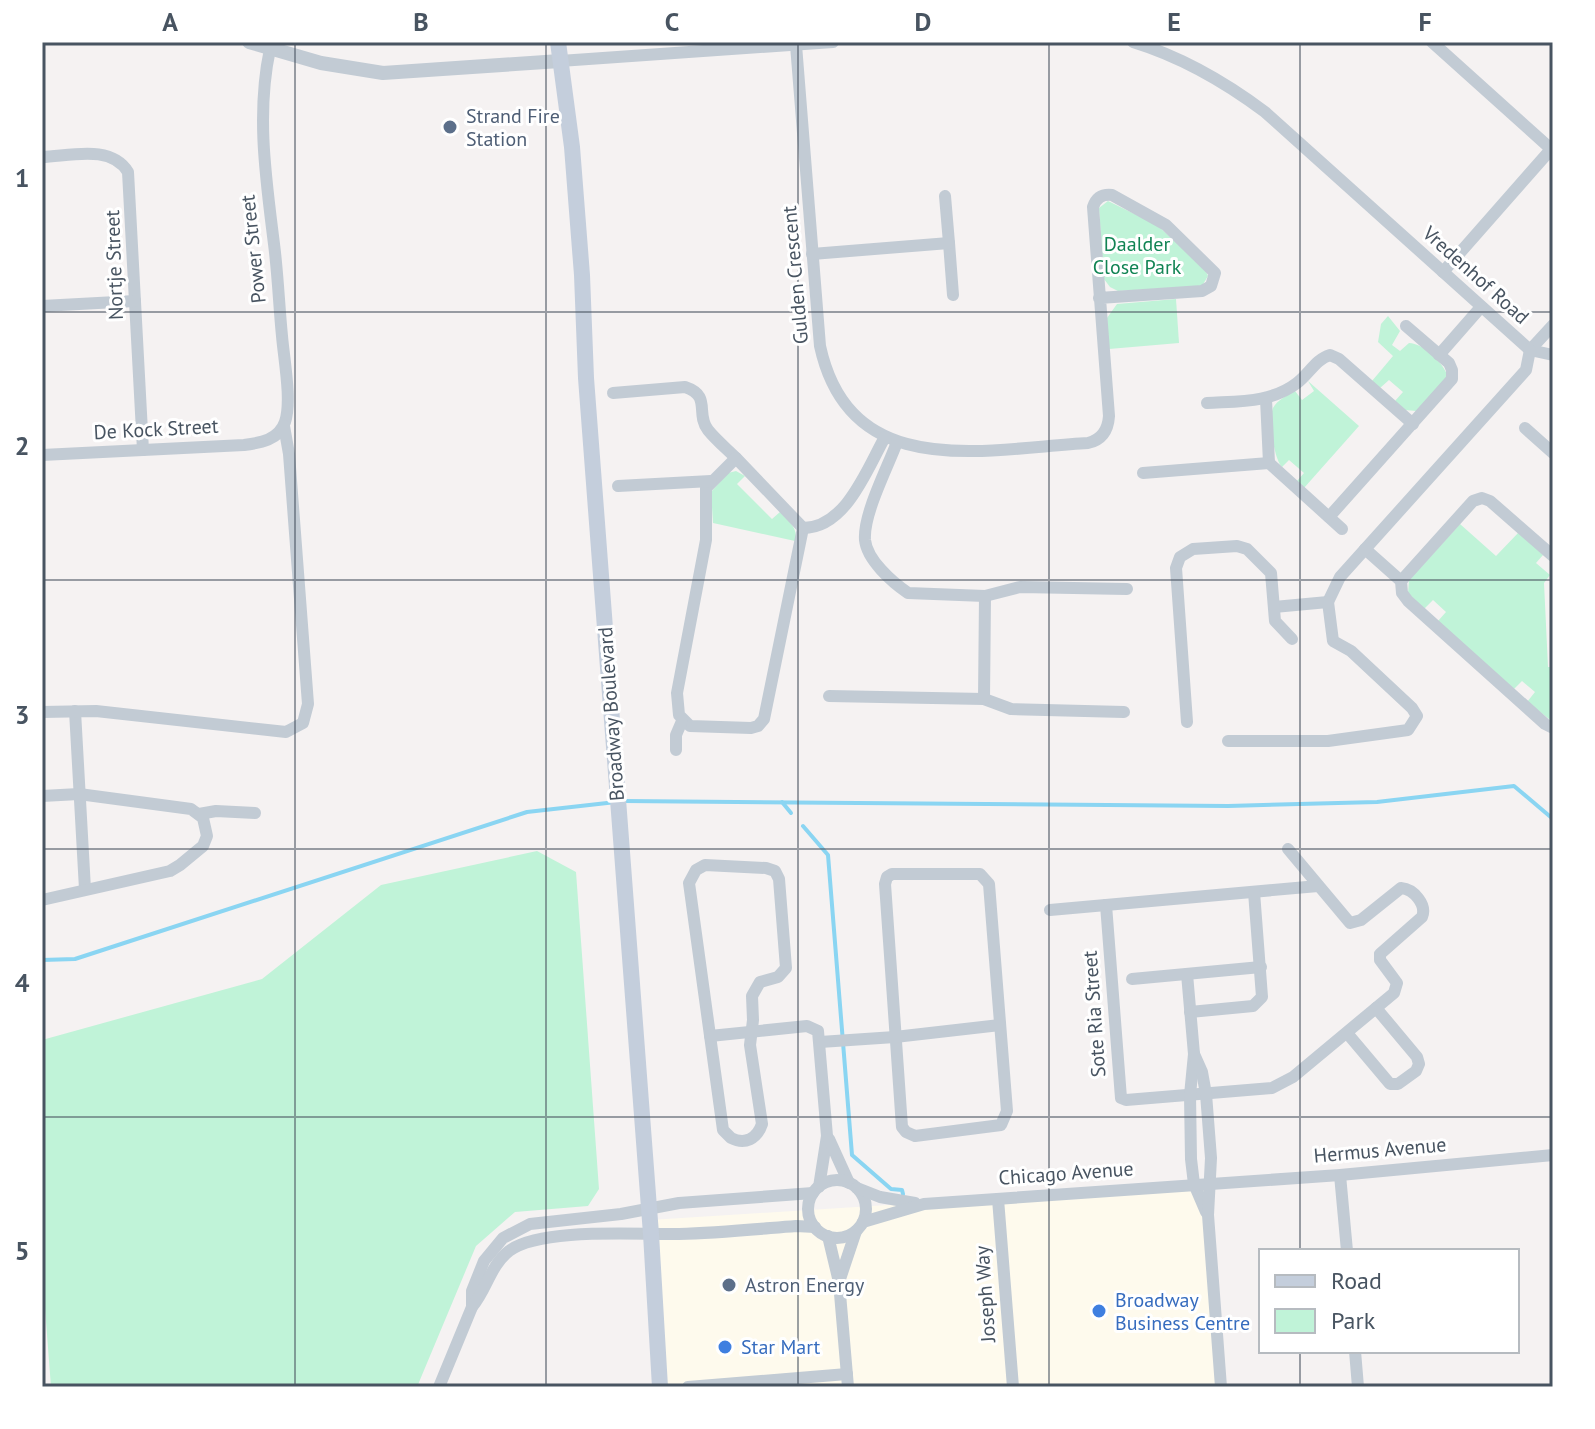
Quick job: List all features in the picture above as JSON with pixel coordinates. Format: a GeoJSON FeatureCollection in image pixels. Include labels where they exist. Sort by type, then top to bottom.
{"type":"FeatureCollection","features":[{"type":"Feature","properties":{"kind":"main road","name":"Broadway Boulevard"},"geometry":{"type":"LineString","coordinates":[[558,42],[572,147],[582,275],[586,378],[660,1387]]}},
{"type":"Feature","properties":{"kind":"street"},"geometry":{"type":"LineString","coordinates":[[249,42],[350,70],[383,73],[833,42]]}},
{"type":"Feature","properties":{"kind":"street","name":"Vredenhof Road"},"geometry":{"type":"LineString","coordinates":[[1133,42],[1195,67],[1243,95],[1530,350],[1526,370],[1340,577],[1328,602]]}},
{"type":"Feature","properties":{"kind":"street"},"geometry":{"type":"LineString","coordinates":[[1432,42],[1446,47],[1552,148],[1443,272]]}},
{"type":"Feature","properties":{"kind":"street","name":"Gulden Crescent"},"geometry":{"type":"LineString","coordinates":[[796,45],[820,346],[827,371],[846,404],[864,423],[891,440],[923,449],[948,451],[1088,443],[1098,439],[1107,426],[1109,416],[1099,298]]}},
{"type":"Feature","properties":{"kind":"street","name":"Power Street"},"geometry":{"type":"LineString","coordinates":[[42,712],[96,711],[286,732],[303,723],[308,704],[289,454],[284,426],[287,398],[263,121],[262,89],[279,48]]}},
{"type":"Feature","properties":{"kind":"street","name":"Nortje Street"},"geometry":{"type":"LineString","coordinates":[[42,157],[104,154],[125,167],[130,184],[143,450]]}},
{"type":"Feature","properties":{"kind":"street"},"geometry":{"type":"LineString","coordinates":[[1103,195],[1112,195],[1159,220],[1215,273],[1211,286],[1202,291],[1099,298],[1093,207],[1103,195]]}},
{"type":"Feature","properties":{"kind":"street"},"geometry":{"type":"LineString","coordinates":[[945,196],[953,295]]}},
{"type":"Feature","properties":{"kind":"street"},"geometry":{"type":"LineString","coordinates":[[812,254],[949,243]]}},
{"type":"Feature","properties":{"kind":"street"},"geometry":{"type":"LineString","coordinates":[[42,306],[135,301]]}},
{"type":"Feature","properties":{"kind":"street"},"geometry":{"type":"LineString","coordinates":[[1439,355],[1481,307]]}},
{"type":"Feature","properties":{"kind":"street"},"geometry":{"type":"LineString","coordinates":[[1530,350],[1553,325]]}},
{"type":"Feature","properties":{"kind":"street"},"geometry":{"type":"LineString","coordinates":[[1329,517],[1452,379],[1451,366],[1406,326]]}},
{"type":"Feature","properties":{"kind":"street"},"geometry":{"type":"LineString","coordinates":[[1530,350],[1553,355]]}},
{"type":"Feature","properties":{"kind":"street"},"geometry":{"type":"LineString","coordinates":[[1207,403],[1274,398],[1298,382],[1322,358],[1334,355],[1413,424]]}},
{"type":"Feature","properties":{"kind":"street"},"geometry":{"type":"LineString","coordinates":[[613,393],[685,387],[693,390],[702,402],[705,425],[803,528]]}},
{"type":"Feature","properties":{"kind":"street"},"geometry":{"type":"LineString","coordinates":[[1266,399],[1269,463],[1342,529]]}},
{"type":"Feature","properties":{"kind":"street","name":"De Kock Street"},"geometry":{"type":"LineString","coordinates":[[42,455],[244,445],[270,439],[284,426]]}},
{"type":"Feature","properties":{"kind":"street"},"geometry":{"type":"LineString","coordinates":[[1525,428],[1553,453]]}},
{"type":"Feature","properties":{"kind":"street"},"geometry":{"type":"LineString","coordinates":[[803,528],[816,526],[840,514],[891,440]]}},
{"type":"Feature","properties":{"kind":"street"},"geometry":{"type":"LineString","coordinates":[[891,440],[865,542],[870,555],[908,593],[985,596],[1020,587],[1127,589]]}},
{"type":"Feature","properties":{"kind":"street"},"geometry":{"type":"LineString","coordinates":[[736,458],[711,481],[704,495],[705,546],[677,680],[678,712],[682,721],[693,727],[747,729],[758,726],[764,719],[803,528]]}},
{"type":"Feature","properties":{"kind":"street"},"geometry":{"type":"LineString","coordinates":[[1143,473],[1269,463]]}},
{"type":"Feature","properties":{"kind":"street"},"geometry":{"type":"LineString","coordinates":[[618,486],[711,481]]}},
{"type":"Feature","properties":{"kind":"street"},"geometry":{"type":"LineString","coordinates":[[1401,581],[1477,499],[1490,501],[1553,556]]}},
{"type":"Feature","properties":{"kind":"street"},"geometry":{"type":"LineString","coordinates":[[1187,722],[1176,568],[1180,557],[1193,549],[1237,546],[1247,549],[1271,573],[1275,621],[1292,639]]}},
{"type":"Feature","properties":{"kind":"street"},"geometry":{"type":"LineString","coordinates":[[1365,549],[1401,581],[1402,593],[1408,601],[1553,728]]}},
{"type":"Feature","properties":{"kind":"street"},"geometry":{"type":"LineString","coordinates":[[984,699],[985,596]]}},
{"type":"Feature","properties":{"kind":"street"},"geometry":{"type":"LineString","coordinates":[[1228,741],[1328,741],[1408,730],[1417,716],[1351,651],[1333,641],[1328,602],[1274,607]]}},
{"type":"Feature","properties":{"kind":"street"},"geometry":{"type":"LineString","coordinates":[[829,696],[984,699],[1011,709],[1124,712]]}},
{"type":"Feature","properties":{"kind":"street"},"geometry":{"type":"LineString","coordinates":[[75,711],[85,889]]}},
{"type":"Feature","properties":{"kind":"street"},"geometry":{"type":"LineString","coordinates":[[676,750],[676,735],[682,721]]}},
{"type":"Feature","properties":{"kind":"street"},"geometry":{"type":"LineString","coordinates":[[42,796],[79,794],[191,809],[206,824],[206,841],[197,853],[170,871],[42,900]]}},
{"type":"Feature","properties":{"kind":"street"},"geometry":{"type":"LineString","coordinates":[[199,814],[216,811],[255,813]]}},
{"type":"Feature","properties":{"kind":"street","name":"Sote Ria Street"},"geometry":{"type":"LineString","coordinates":[[1106,905],[1121,1098],[1206,1094],[1281,1085],[1394,993],[1396,980],[1380,960],[1380,954],[1422,917],[1423,905],[1411,891],[1401,888],[1361,920],[1350,923],[1288,849]]}},
{"type":"Feature","properties":{"kind":"street"},"geometry":{"type":"LineString","coordinates":[[705,865],[766,868],[775,871],[779,879],[786,968],[778,977],[760,982],[753,990],[752,1031],[750,1045],[762,1124],[756,1136],[747,1141],[731,1138],[723,1130],[689,883],[696,870],[705,865]]}},
{"type":"Feature","properties":{"kind":"street"},"geometry":{"type":"LineString","coordinates":[[892,874],[980,874],[987,880],[1000,1025],[1007,1111],[1001,1125],[915,1136],[906,1132],[902,1127],[895,1037],[887,877],[892,874]]}},
{"type":"Feature","properties":{"kind":"street"},"geometry":{"type":"LineString","coordinates":[[1050,910],[1318,886]]}},
{"type":"Feature","properties":{"kind":"street"},"geometry":{"type":"LineString","coordinates":[[1190,1012],[1257,1004],[1263,994],[1254,892]]}},
{"type":"Feature","properties":{"kind":"street","name":"Sote Ria Street"},"geometry":{"type":"LineString","coordinates":[[1132,979],[1261,967]]}},
{"type":"Feature","properties":{"kind":"street"},"geometry":{"type":"LineString","coordinates":[[1187,974],[1194,1054],[1190,1095],[1194,1184],[1208,1215]]}},
{"type":"Feature","properties":{"kind":"street"},"geometry":{"type":"LineString","coordinates":[[1347,1033],[1390,1084],[1398,1084],[1416,1071],[1419,1064],[1417,1057],[1376,1008]]}},
{"type":"Feature","properties":{"kind":"street"},"geometry":{"type":"LineString","coordinates":[[820,1042],[1000,1025]]}},
{"type":"Feature","properties":{"kind":"street"},"geometry":{"type":"LineString","coordinates":[[710,1036],[807,1026],[818,1031],[827,1136],[809,1210],[815,1227],[828,1236],[843,1237],[859,1227]]}},
{"type":"Feature","properties":{"kind":"street"},"geometry":{"type":"LineString","coordinates":[[1194,1054],[1202,1072],[1206,1094],[1211,1182],[1208,1215],[1221,1387]]}},
{"type":"Feature","properties":{"kind":"street"},"geometry":{"type":"LineString","coordinates":[[827,1136],[866,1208],[839,1282]]}},
{"type":"Feature","properties":{"kind":"street","name":"Hermus Avenue"},"geometry":{"type":"LineString","coordinates":[[1211,1182],[1340,1175],[1553,1155]]}},
{"type":"Feature","properties":{"kind":"street"},"geometry":{"type":"LineString","coordinates":[[1340,1175],[1347,1249]]}},
{"type":"Feature","properties":{"kind":"street"},"geometry":{"type":"LineString","coordinates":[[472,1307],[472,1291],[484,1261],[503,1238],[518,1228],[543,1221],[816,1190],[832,1181],[853,1185]]}},
{"type":"Feature","properties":{"kind":"street","name":"Chicago Avenue"},"geometry":{"type":"LineString","coordinates":[[853,1185],[880,1197],[924,1204],[1211,1182]]}},
{"type":"Feature","properties":{"kind":"street","name":"Joseph Way"},"geometry":{"type":"LineString","coordinates":[[998,1199],[1013,1387]]}},
{"type":"Feature","properties":{"kind":"street","name":"Chicago Avenue"},"geometry":{"type":"LineString","coordinates":[[859,1227],[924,1204]]}},
{"type":"Feature","properties":{"kind":"street"},"geometry":{"type":"LineString","coordinates":[[439,1387],[472,1307],[500,1260],[523,1243],[582,1236],[815,1227]]}},
{"type":"Feature","properties":{"kind":"street"},"geometry":{"type":"LineString","coordinates":[[688,1387],[847,1380],[839,1282],[828,1236]]}},
{"type":"Feature","properties":{"kind":"street"},"geometry":{"type":"LineString","coordinates":[[1355,1353],[1358,1387]]}},
{"type":"Feature","properties":{"kind":"shaded area"},"geometry":{"type":"Polygon","coordinates":[[[1204,1181],[1220,1387],[662,1387],[650,1220],[998,1198],[1204,1181]]]}},
{"type":"Feature","properties":{"kind":"green space","name":"Daalder Close Park"},"geometry":{"type":"Polygon","coordinates":[[[1108,201],[1157,225],[1205,269],[1208,276],[1202,286],[1118,291],[1110,287],[1104,279],[1099,208],[1108,201]]]}},
{"type":"Feature","properties":{"kind":"green space"},"geometry":{"type":"Polygon","coordinates":[[[1176,299],[1179,343],[1109,349],[1107,318],[1117,304],[1176,299]]]}},
{"type":"Feature","properties":{"kind":"green space"},"geometry":{"type":"Polygon","coordinates":[[[1388,316],[1400,331],[1392,345],[1400,351],[1409,343],[1420,346],[1438,360],[1448,377],[1416,411],[1405,410],[1395,401],[1403,392],[1389,380],[1380,388],[1372,381],[1393,356],[1378,342],[1381,324],[1388,316]]]}},
{"type":"Feature","properties":{"kind":"green space"},"geometry":{"type":"Polygon","coordinates":[[[1308,381],[1359,426],[1304,488],[1297,481],[1304,473],[1289,460],[1282,467],[1279,463],[1271,421],[1273,408],[1283,398],[1295,391],[1302,400],[1314,391],[1308,381]]]}},
{"type":"Feature","properties":{"kind":"green space"},"geometry":{"type":"Polygon","coordinates":[[[736,471],[745,476],[737,484],[772,519],[780,512],[789,522],[794,528],[795,541],[713,523],[711,492],[728,473],[736,471]]]}},
{"type":"Feature","properties":{"kind":"green space"},"geometry":{"type":"Polygon","coordinates":[[[1460,524],[1496,556],[1519,532],[1543,555],[1536,563],[1550,575],[1544,583],[1548,667],[1553,667],[1553,722],[1527,702],[1535,692],[1522,681],[1514,689],[1438,621],[1446,612],[1433,600],[1424,609],[1408,593],[1409,580],[1460,524]]]}},
{"type":"Feature","properties":{"kind":"green space"},"geometry":{"type":"Polygon","coordinates":[[[537,851],[576,872],[599,1189],[588,1206],[515,1212],[476,1246],[417,1387],[51,1387],[42,1269],[42,1040],[262,979],[381,885],[537,851]]]}},
{"type":"Feature","properties":{"kind":"waterway"},"geometry":{"type":"LineString","coordinates":[[624,801],[1228,806],[1377,802],[1514,786],[1553,819]]}},
{"type":"Feature","properties":{"kind":"waterway"},"geometry":{"type":"LineString","coordinates":[[42,960],[75,959],[527,812],[616,802]]}},
{"type":"Feature","properties":{"kind":"waterway"},"geometry":{"type":"LineString","coordinates":[[782,802],[791,813]]}},
{"type":"Feature","properties":{"kind":"waterway"},"geometry":{"type":"LineString","coordinates":[[803,826],[828,855],[852,1155],[891,1189],[902,1190],[903,1194]]}},
{"type":"Feature","properties":{"kind":"place","name":"Strand Fire Station"},"geometry":{"type":"Point","coordinates":[450,127]}},
{"type":"Feature","properties":{"kind":"place","name":"Astron Energy"},"geometry":{"type":"Point","coordinates":[729,1285]}},
{"type":"Feature","properties":{"kind":"place","name":"Broadway Business Centre"},"geometry":{"type":"Point","coordinates":[1099,1311]}},
{"type":"Feature","properties":{"kind":"place","name":"Star Mart"},"geometry":{"type":"Point","coordinates":[725,1347]}}]}
